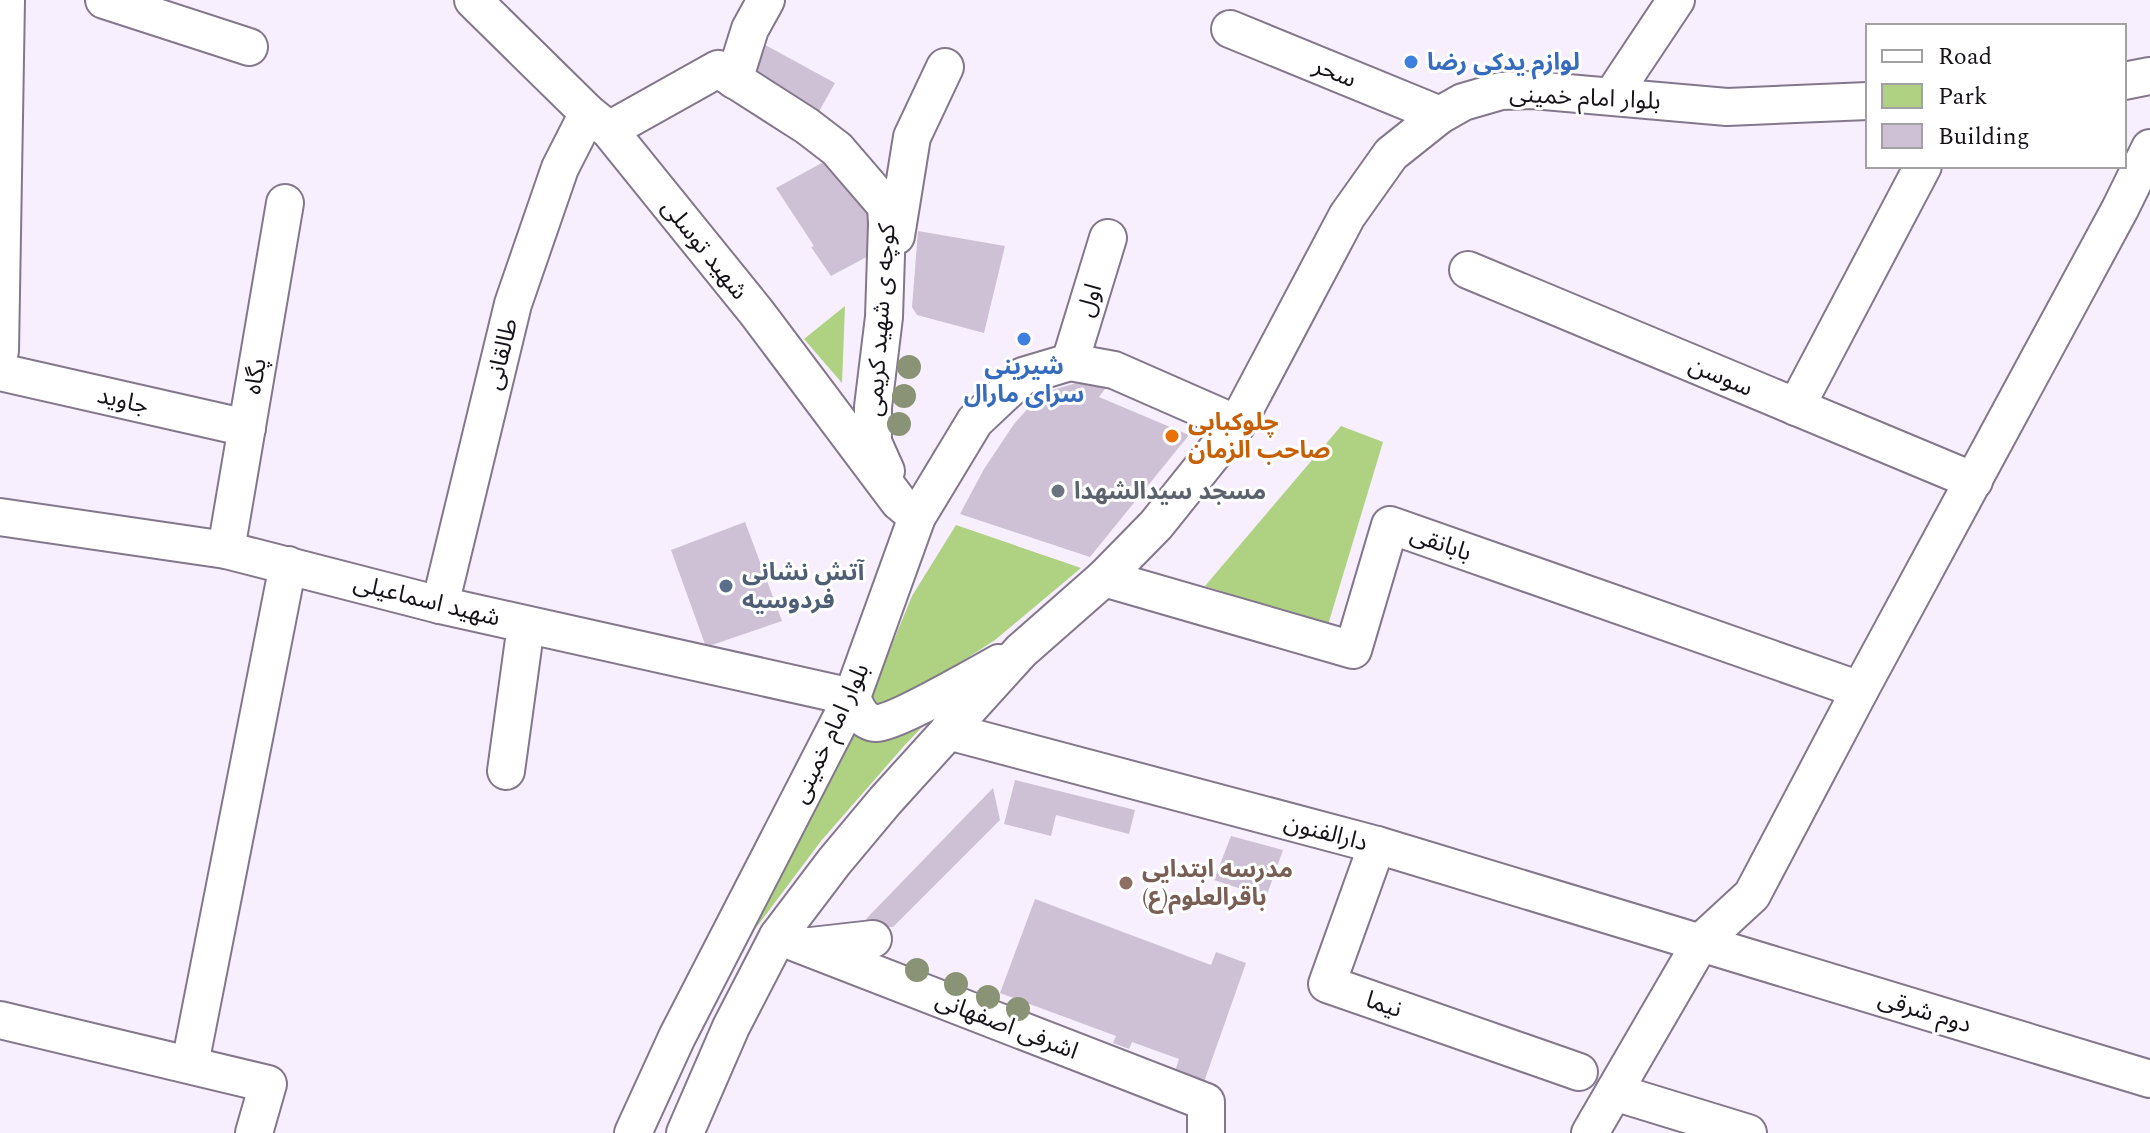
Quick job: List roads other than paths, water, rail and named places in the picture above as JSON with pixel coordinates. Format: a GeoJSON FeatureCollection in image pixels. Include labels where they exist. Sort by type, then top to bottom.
{"type":"FeatureCollection","features":[{"type":"Feature","properties":{"kind":"street"},"geometry":{"type":"LineString","coordinates":[[0,351],[6,0]]}},
{"type":"Feature","properties":{"kind":"street"},"geometry":{"type":"LineString","coordinates":[[104,0],[249,47]]}},
{"type":"Feature","properties":{"kind":"street","name":"شهید توسلی"},"geometry":{"type":"LineString","coordinates":[[473,0],[598,122],[757,313],[908,510]]}},
{"type":"Feature","properties":{"kind":"street"},"geometry":{"type":"LineString","coordinates":[[598,122],[726,74],[766,0]]}},
{"type":"Feature","properties":{"kind":"street"},"geometry":{"type":"LineString","coordinates":[[1612,96],[1676,0]]}},
{"type":"Feature","properties":{"kind":"street","name":"سحر"},"geometry":{"type":"LineString","coordinates":[[1230,29],[1440,115]]}},
{"type":"Feature","properties":{"kind":"street"},"geometry":{"type":"LineString","coordinates":[[884,317],[912,137],[945,67]]}},
{"type":"Feature","properties":{"kind":"street","name":"کوچه ی شهید کریمی"},"geometry":{"type":"LineString","coordinates":[[726,74],[837,149],[886,206],[884,317],[873,407],[873,442],[908,510]]}},
{"type":"Feature","properties":{"kind":"street"},"geometry":{"type":"LineString","coordinates":[[2126,81],[2150,76]]}},
{"type":"Feature","properties":{"kind":"street","name":"بلوار امام خمینی"},"geometry":{"type":"LineString","coordinates":[[685,1133],[731,1027],[791,941],[854,837],[1021,651],[1104,578],[1156,525],[1237,424],[1347,216],[1391,154],[1440,115],[1463,102],[1501,91],[1533,90],[1727,107],[1866,101]]}},
{"type":"Feature","properties":{"kind":"street","name":"طالقانی"},"geometry":{"type":"LineString","coordinates":[[440,605],[513,304],[560,168],[598,122]]}},
{"type":"Feature","properties":{"kind":"street"},"geometry":{"type":"LineString","coordinates":[[1590,1133],[1701,942],[1752,895],[1974,481],[2135,213],[2150,148]]}},
{"type":"Feature","properties":{"kind":"street"},"geometry":{"type":"LineString","coordinates":[[1796,407],[1922,168]]}},
{"type":"Feature","properties":{"kind":"street","name":"پگاه"},"geometry":{"type":"LineString","coordinates":[[226,550],[285,203]]}},
{"type":"Feature","properties":{"kind":"street","name":"اول"},"geometry":{"type":"LineString","coordinates":[[1070,362],[1108,238]]}},
{"type":"Feature","properties":{"kind":"street","name":"سوسن"},"geometry":{"type":"LineString","coordinates":[[1468,270],[1974,481]]}},
{"type":"Feature","properties":{"kind":"street","name":"بلوار امام خمینی"},"geometry":{"type":"LineString","coordinates":[[633,1133],[677,1037],[852,697],[908,510],[975,421],[1023,376],[1070,362],[1114,370],[1237,424]]}},
{"type":"Feature","properties":{"kind":"street","name":"جاوید"},"geometry":{"type":"LineString","coordinates":[[0,372],[247,428]]}},
{"type":"Feature","properties":{"kind":"street","name":"شهید اسماعیلی"},"geometry":{"type":"LineString","coordinates":[[0,517],[226,550],[440,605],[852,697]]}},
{"type":"Feature","properties":{"kind":"street","name":"بابانقی"},"geometry":{"type":"LineString","coordinates":[[1104,578],[1353,650],[1390,525],[1860,690]]}},
{"type":"Feature","properties":{"kind":"street"},"geometry":{"type":"LineString","coordinates":[[190,1064],[288,565]]}},
{"type":"Feature","properties":{"kind":"street"},"geometry":{"type":"LineString","coordinates":[[506,771],[526,625]]}},
{"type":"Feature","properties":{"kind":"street"},"geometry":{"type":"LineString","coordinates":[[852,697],[858,713],[876,723],[890,719],[1021,651]]}},
{"type":"Feature","properties":{"kind":"street","name":"دارالفنون"},"geometry":{"type":"LineString","coordinates":[[948,731],[1377,845],[1701,942]]}},
{"type":"Feature","properties":{"kind":"street","name":"نیما"},"geometry":{"type":"LineString","coordinates":[[1377,845],[1327,984],[1579,1072]]}},
{"type":"Feature","properties":{"kind":"street"},"geometry":{"type":"LineString","coordinates":[[791,941],[873,939]]}},
{"type":"Feature","properties":{"kind":"street","name":"اشرفی اصفهانی"},"geometry":{"type":"LineString","coordinates":[[791,941],[1206,1102],[1206,1133]]}},
{"type":"Feature","properties":{"kind":"street","name":"دوم شرقی"},"geometry":{"type":"LineString","coordinates":[[1701,942],[2150,1079]]}},
{"type":"Feature","properties":{"kind":"street"},"geometry":{"type":"LineString","coordinates":[[0,1020],[268,1084],[254,1133]]}},
{"type":"Feature","properties":{"kind":"street"},"geometry":{"type":"LineString","coordinates":[[1614,1092],[1748,1133]]}},
{"type":"Feature","properties":{"kind":"place","name":"لوازم یدکی رضا"},"geometry":{"type":"Point","coordinates":[1411,62]}},
{"type":"Feature","properties":{"kind":"place","name":"شیرینی سرای مارال"},"geometry":{"type":"Point","coordinates":[1024,339]}},
{"type":"Feature","properties":{"kind":"place","name":"چلوکبابی صاحب الزمان"},"geometry":{"type":"Point","coordinates":[1172,436]}},
{"type":"Feature","properties":{"kind":"place","name":"مسجد سیدالشهدا"},"geometry":{"type":"Point","coordinates":[1058,491]}},
{"type":"Feature","properties":{"kind":"place","name":"آتش نشانی فردوسیه"},"geometry":{"type":"Point","coordinates":[726,586]}},
{"type":"Feature","properties":{"kind":"place","name":"مدرسه ابتدایی باقرالعلوم(ع)"},"geometry":{"type":"Point","coordinates":[1126,883]}}]}
